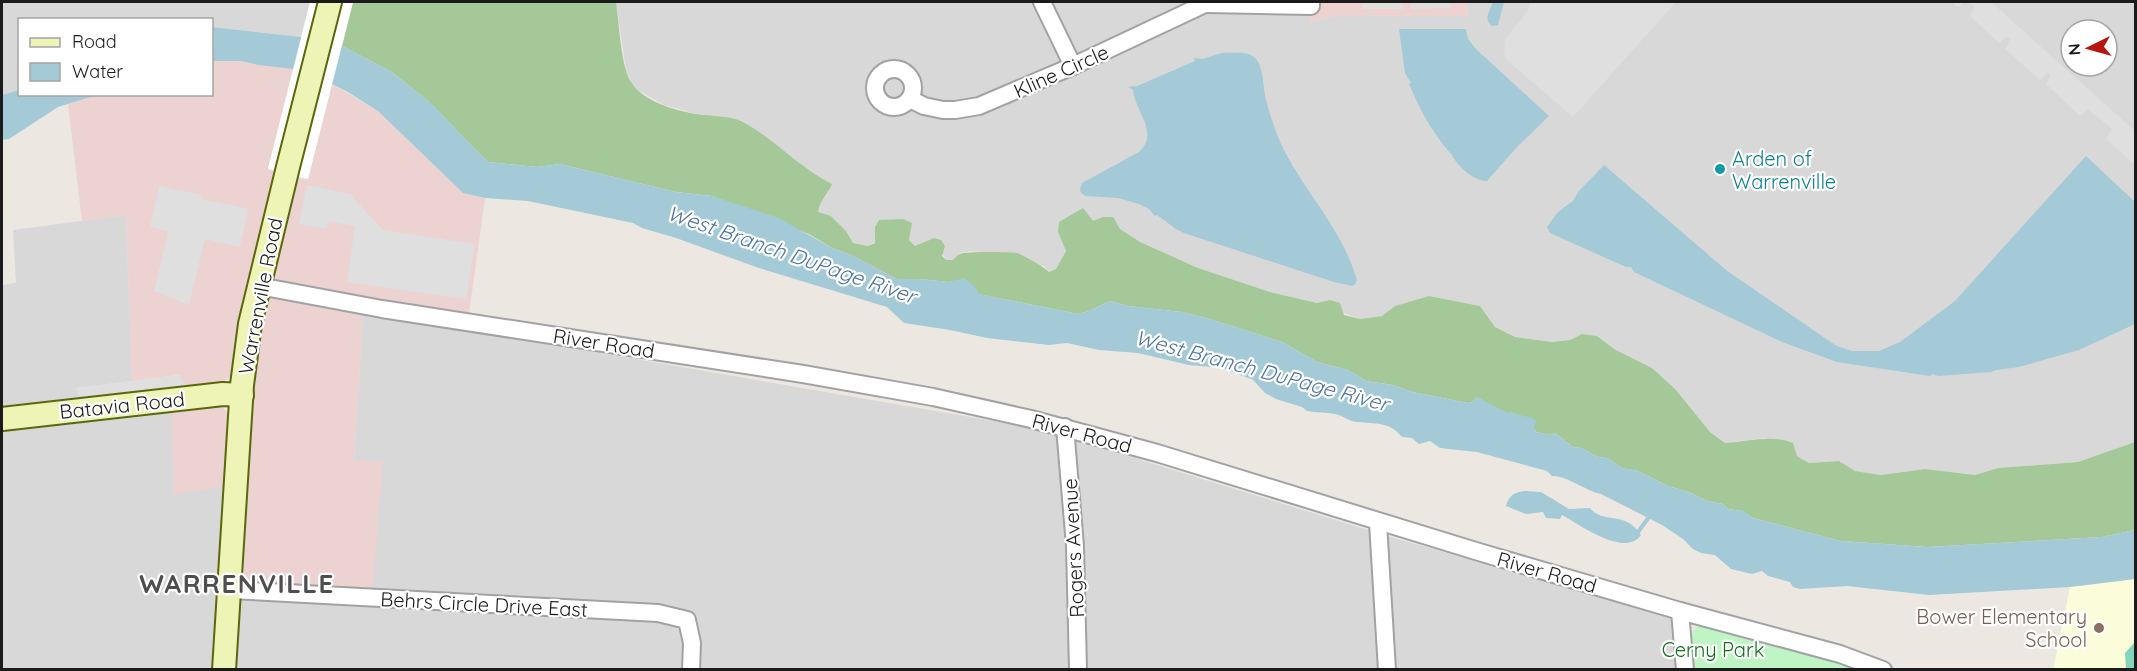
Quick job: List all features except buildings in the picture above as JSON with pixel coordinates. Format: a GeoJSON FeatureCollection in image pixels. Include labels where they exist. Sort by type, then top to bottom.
{"type":"FeatureCollection","features":[{"type":"Feature","properties":{"kind":"main road","name":"Warrenville Road"},"geometry":{"type":"LineString","coordinates":[[224,669],[231,590],[242,394],[250,324],[330,2]]}},
{"type":"Feature","properties":{"kind":"main road","name":"Batavia Road"},"geometry":{"type":"LineString","coordinates":[[2,419],[223,394],[242,394]]}},
{"type":"Feature","properties":{"kind":"street"},"geometry":{"type":"LineString","coordinates":[[1042,2],[1073,66]]}},
{"type":"Feature","properties":{"kind":"street","name":"Kline Circle"},"geometry":{"type":"LineString","coordinates":[[910,99],[924,106],[943,110],[966,109],[997,99],[1073,66],[1207,2],[1311,4]]}},
{"type":"Feature","properties":{"kind":"street","name":"River Road"},"geometry":{"type":"LineString","coordinates":[[259,286],[382,309],[803,374],[933,397],[1065,427],[1157,453],[1378,523],[1680,611],[1840,654],[1883,669]]}},
{"type":"Feature","properties":{"kind":"street","name":"Rogers Avenue"},"geometry":{"type":"LineString","coordinates":[[1065,427],[1075,546],[1078,669]]}},
{"type":"Feature","properties":{"kind":"street"},"geometry":{"type":"LineString","coordinates":[[1378,523],[1387,669]]}},
{"type":"Feature","properties":{"kind":"street","name":"Behrs Circle Drive East"},"geometry":{"type":"LineString","coordinates":[[231,590],[658,613],[687,620],[692,643],[691,669]]}},
{"type":"Feature","properties":{"kind":"street"},"geometry":{"type":"LineString","coordinates":[[1680,611],[1685,669]]}},
{"type":"Feature","properties":{"kind":"shaded area"},"geometry":{"type":"Polygon","coordinates":[[[2,2],[310,2],[301,37],[213,27],[213,18],[18,18],[18,90],[2,95],[2,2]]]}},
{"type":"Feature","properties":{"kind":"shaded area"},"geometry":{"type":"Polygon","coordinates":[[[353,2],[616,2],[625,66],[631,82],[637,89],[651,100],[678,110],[741,121],[820,178],[832,184],[818,212],[831,216],[846,231],[853,243],[868,246],[875,243],[875,227],[879,220],[903,219],[912,223],[909,240],[915,246],[934,238],[941,240],[945,246],[942,256],[946,260],[953,260],[963,253],[1017,253],[1049,272],[1056,269],[1066,251],[1058,232],[1059,222],[1083,208],[1093,221],[1103,217],[1113,217],[1120,229],[1140,242],[1198,268],[1270,292],[1317,303],[1330,300],[1340,303],[1344,315],[1360,319],[1382,316],[1395,306],[1429,296],[1480,306],[1495,327],[1515,337],[1552,342],[1570,340],[1582,334],[1597,336],[1614,349],[1652,368],[1675,389],[1710,432],[1725,443],[1768,439],[1785,440],[1793,443],[1797,456],[1809,463],[1839,461],[1855,471],[1881,475],[1925,469],[1975,475],[1998,468],[2078,462],[2135,442],[2135,530],[2102,537],[1927,547],[1841,541],[1753,518],[1743,511],[1728,509],[1723,504],[1707,501],[1689,492],[1668,486],[1638,471],[1622,468],[1607,458],[1598,457],[1581,448],[1573,447],[1555,433],[1550,435],[1536,432],[1534,428],[1476,397],[1473,402],[1468,403],[1366,381],[1348,370],[1317,362],[1282,342],[1206,318],[1110,301],[1078,314],[978,294],[959,280],[949,282],[897,279],[851,255],[832,248],[809,234],[712,196],[676,192],[560,164],[537,167],[488,162],[428,101],[392,72],[342,46],[353,2]]]}},
{"type":"Feature","properties":{"kind":"shaded area"},"geometry":{"type":"Polygon","coordinates":[[[616,2],[1309,2],[1310,22],[1337,16],[1467,16],[1468,2],[2134,2],[2136,3],[2135,442],[2078,462],[1998,468],[1975,475],[1925,469],[1881,475],[1855,471],[1839,461],[1809,463],[1766,438],[1725,443],[1710,432],[1652,368],[1614,349],[1597,336],[1582,334],[1570,340],[1552,342],[1515,337],[1495,327],[1480,306],[1429,296],[1395,306],[1382,316],[1360,319],[1317,303],[1270,292],[1198,268],[1140,242],[1120,229],[1093,222],[1058,232],[1066,251],[1056,269],[1049,272],[1044,266],[1035,265],[1028,258],[992,253],[970,251],[960,253],[953,260],[946,260],[934,238],[915,246],[891,220],[879,220],[875,227],[875,242],[868,246],[853,243],[846,231],[831,216],[818,213],[818,207],[828,193],[831,184],[743,121],[693,113],[664,105],[638,90],[631,82],[626,70],[616,2]]]}},
{"type":"Feature","properties":{"kind":"shaded area"},"geometry":{"type":"Polygon","coordinates":[[[1309,2],[1468,2],[1467,16],[1337,16],[1309,22],[1309,2]]]}},
{"type":"Feature","properties":{"kind":"shaded area"},"geometry":{"type":"Polygon","coordinates":[[[1362,2],[1403,2],[1404,9],[1362,9],[1362,2]]]}},
{"type":"Feature","properties":{"kind":"shaded area"},"geometry":{"type":"Polygon","coordinates":[[[1410,2],[1451,2],[1451,8],[1411,9],[1410,2]]]}},
{"type":"Feature","properties":{"kind":"shaded area"},"geometry":{"type":"Polygon","coordinates":[[[1530,2],[1676,2],[1573,117],[1504,55],[1506,38],[1527,12],[1530,2]]]}},
{"type":"Feature","properties":{"kind":"shaded area"},"geometry":{"type":"Polygon","coordinates":[[[1951,2],[1965,2],[1958,7],[1951,2]]]}},
{"type":"Feature","properties":{"kind":"shaded area"},"geometry":{"type":"Polygon","coordinates":[[[1965,2],[1991,2],[2059,63],[2059,78],[2076,78],[2135,131],[2135,165],[2106,139],[2112,129],[2088,109],[2080,116],[2046,84],[2051,75],[2047,73],[2040,80],[2005,49],[2011,39],[2006,37],[1999,43],[1970,16],[1975,6],[1965,2]]]}},
{"type":"Feature","properties":{"kind":"shaded area"},"geometry":{"type":"Polygon","coordinates":[[[213,61],[241,61],[293,69],[268,168],[275,170],[242,305],[235,340],[233,371],[230,377],[220,383],[187,386],[178,375],[132,381],[126,215],[82,221],[68,104],[94,96],[213,96],[213,61]]]}},
{"type":"Feature","properties":{"kind":"shaded area"},"geometry":{"type":"Polygon","coordinates":[[[332,84],[378,111],[463,193],[485,198],[469,314],[364,296],[354,460],[383,462],[372,593],[240,585],[250,411],[264,310],[298,178],[308,179],[332,84]]]}},
{"type":"Feature","properties":{"kind":"shaded area"},"geometry":{"type":"Polygon","coordinates":[[[307,185],[350,194],[383,230],[475,244],[466,299],[347,282],[355,226],[328,221],[326,229],[299,224],[307,185]]]}},
{"type":"Feature","properties":{"kind":"shaded area"},"geometry":{"type":"Polygon","coordinates":[[[159,186],[202,195],[201,199],[248,209],[240,247],[205,239],[189,305],[154,291],[168,232],[150,226],[159,186]]]}},
{"type":"Feature","properties":{"kind":"shaded area"},"geometry":{"type":"Polygon","coordinates":[[[126,215],[132,381],[76,388],[84,401],[2,411],[2,285],[16,283],[13,230],[126,215]]]}},
{"type":"Feature","properties":{"kind":"shaded area"},"geometry":{"type":"Polygon","coordinates":[[[363,312],[1040,429],[1391,537],[1672,617],[1677,669],[231,670],[240,585],[383,463],[354,460],[363,312]]]}},
{"type":"Feature","properties":{"kind":"shaded area"},"geometry":{"type":"Polygon","coordinates":[[[179,375],[187,386],[84,401],[75,388],[179,375]]]}},
{"type":"Feature","properties":{"kind":"shaded area"},"geometry":{"type":"Polygon","coordinates":[[[220,405],[229,414],[225,487],[173,494],[172,410],[220,405]]]}},
{"type":"Feature","properties":{"kind":"shaded area"},"geometry":{"type":"Polygon","coordinates":[[[172,410],[225,487],[215,669],[2,669],[2,429],[172,410]]]}},
{"type":"Feature","properties":{"kind":"shaded area","name":"Bower Elementary School"},"geometry":{"type":"Polygon","coordinates":[[[2135,579],[2135,669],[2053,670],[2070,587],[2135,579]]]}},
{"type":"Feature","properties":{"kind":"green space","name":"Cerny Park"},"geometry":{"type":"Polygon","coordinates":[[[1704,626],[1861,669],[1693,669],[1691,645],[1693,631],[1697,627],[1704,626]]]}},
{"type":"Feature","properties":{"kind":"green space"},"geometry":{"type":"Polygon","coordinates":[[[2135,642],[2135,669],[2126,669],[2125,653],[2135,642]]]}},
{"type":"Feature","properties":{"kind":"water"},"geometry":{"type":"Polygon","coordinates":[[[1493,2],[1504,2],[1498,25],[1492,26],[1488,18],[1493,2]]]}},
{"type":"Feature","properties":{"kind":"water","name":"West Branch DuPage River"},"geometry":{"type":"Polygon","coordinates":[[[213,27],[301,37],[342,46],[392,72],[428,101],[488,162],[537,167],[560,164],[676,192],[712,196],[779,218],[832,248],[851,255],[897,279],[949,282],[964,278],[975,287],[979,294],[1078,314],[1110,301],[1206,318],[1282,342],[1317,362],[1348,370],[1366,381],[1468,403],[1473,402],[1476,397],[1508,413],[1535,419],[1536,432],[1550,435],[1555,433],[1573,447],[1581,448],[1598,457],[1607,458],[1622,468],[1638,471],[1668,486],[1689,492],[1707,501],[1723,504],[1728,509],[1743,511],[1753,518],[1841,541],[1927,547],[2102,537],[2135,530],[2135,579],[2070,587],[1929,595],[1847,586],[1800,589],[1793,587],[1790,582],[1768,576],[1762,571],[1752,574],[1731,569],[1715,555],[1693,549],[1662,525],[1601,494],[1558,476],[1552,476],[1547,471],[1477,452],[1440,448],[1430,441],[1419,444],[1412,438],[1402,437],[1392,428],[1381,424],[1355,422],[1338,415],[1307,411],[1302,407],[1276,399],[1265,393],[1253,380],[1223,368],[1189,365],[1138,353],[1099,350],[1067,343],[1049,345],[987,338],[904,323],[887,307],[759,268],[633,223],[528,201],[485,198],[463,193],[378,111],[346,91],[318,77],[293,69],[241,61],[213,61],[213,27]]]}},
{"type":"Feature","properties":{"kind":"water"},"geometry":{"type":"Polygon","coordinates":[[[1399,29],[1466,29],[1468,39],[1476,49],[1549,116],[1487,181],[1476,178],[1461,167],[1427,120],[1405,73],[1399,29]]]}},
{"type":"Feature","properties":{"kind":"water"},"geometry":{"type":"Polygon","coordinates":[[[1222,53],[1246,53],[1257,60],[1279,139],[1300,178],[1342,243],[1357,280],[1352,286],[1184,233],[1139,204],[1118,198],[1086,196],[1081,193],[1082,183],[1139,152],[1145,144],[1147,129],[1145,122],[1133,90],[1128,87],[1137,86],[1195,61],[1194,58],[1202,59],[1222,53]]]}},
{"type":"Feature","properties":{"kind":"water"},"geometry":{"type":"Polygon","coordinates":[[[18,90],[18,96],[94,96],[58,107],[9,139],[2,140],[2,95],[18,90]]]}},
{"type":"Feature","properties":{"kind":"water"},"geometry":{"type":"Polygon","coordinates":[[[2086,156],[2135,202],[2135,324],[2079,350],[2019,367],[1991,372],[1930,376],[1837,362],[1782,342],[1634,272],[1631,267],[1626,267],[1550,233],[1547,227],[1558,212],[1573,201],[1578,192],[1604,165],[1726,270],[1835,345],[1851,351],[1879,351],[1900,342],[1955,301],[2086,156]]]}},
{"type":"Feature","properties":{"kind":"water"},"geometry":{"type":"Polygon","coordinates":[[[1525,491],[1541,492],[1569,509],[1590,508],[1601,516],[1628,522],[1641,535],[1634,541],[1624,543],[1614,541],[1591,532],[1562,515],[1560,519],[1546,518],[1543,512],[1526,514],[1506,506],[1513,495],[1525,491]]]}},
{"type":"Feature","properties":{"kind":"pier"},"geometry":{"type":"Polygon","coordinates":[[[310,2],[353,2],[308,179],[268,169],[310,2]]]}},
{"type":"Feature","properties":{"kind":"waterway"},"geometry":{"type":"LineString","coordinates":[[1638,532],[1649,517]]}},
{"type":"Feature","properties":{"kind":"place","name":"Arden of Warrenville"},"geometry":{"type":"Point","coordinates":[1720,169]}},
{"type":"Feature","properties":{"kind":"place","name":"Bower Elementary School"},"geometry":{"type":"Point","coordinates":[2099,628]}},
{"type":"Feature","properties":{"kind":"district","name":"WARRENVILLE"},"geometry":{"type":"Point","coordinates":[237,583]}}]}
